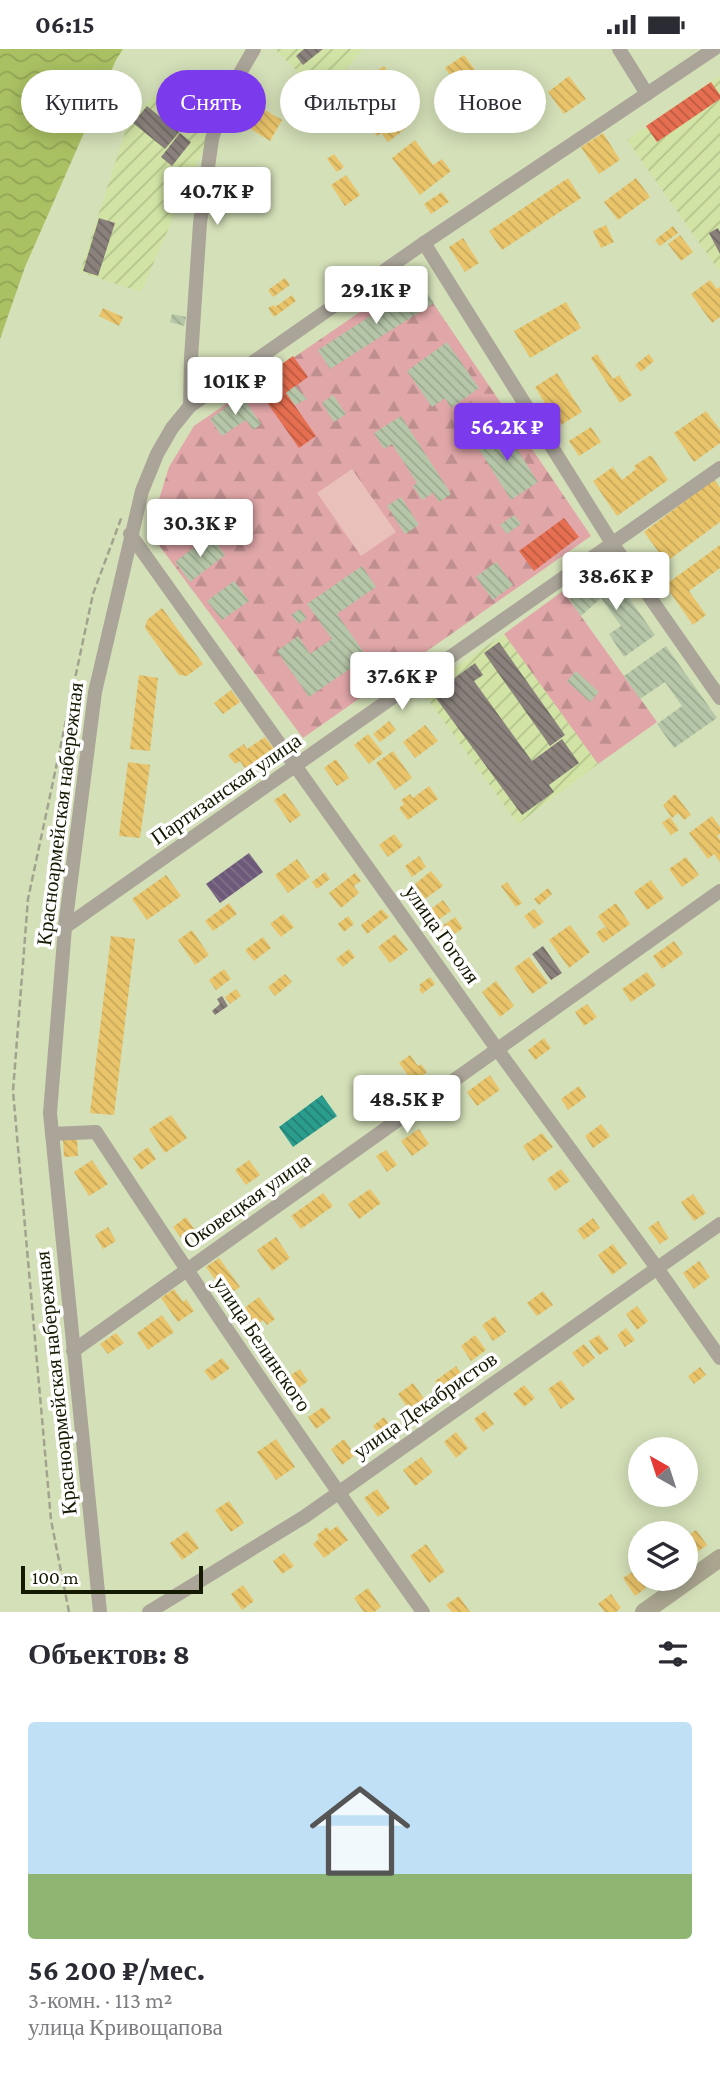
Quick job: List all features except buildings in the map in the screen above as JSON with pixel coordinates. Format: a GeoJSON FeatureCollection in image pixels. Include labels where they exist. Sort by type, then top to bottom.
{"type":"FeatureCollection","features":[{"type":"Feature","properties":{"kind":"main road"},"geometry":{"type":"LineString","coordinates":[[644,1612],[720,1558]]}},
{"type":"Feature","properties":{"kind":"street"},"geometry":{"type":"LineString","coordinates":[[190,406],[200,223],[212,139],[225,101],[254,49]]}},
{"type":"Feature","properties":{"kind":"street"},"geometry":{"type":"LineString","coordinates":[[619,49],[647,94]]}},
{"type":"Feature","properties":{"kind":"street","name":"Красноармейская набережная"},"geometry":{"type":"LineString","coordinates":[[100,1612],[50,1114],[65,926],[95,692],[142,491],[157,454],[172,428],[190,406],[424,243],[714,49]]}},
{"type":"Feature","properties":{"kind":"street"},"geometry":{"type":"LineString","coordinates":[[424,243],[612,543],[720,698]]}},
{"type":"Feature","properties":{"kind":"street","name":"Партизанская улица"},"geometry":{"type":"LineString","coordinates":[[65,926],[720,468]]}},
{"type":"Feature","properties":{"kind":"street","name":"улица Гоголя"},"geometry":{"type":"LineString","coordinates":[[130,534],[720,1358]]}},
{"type":"Feature","properties":{"kind":"street","name":"Оковецкая улица"},"geometry":{"type":"LineString","coordinates":[[73,1350],[720,891]]}},
{"type":"Feature","properties":{"kind":"street","name":"улица Белинского"},"geometry":{"type":"LineString","coordinates":[[52,1134],[96,1132],[186,1270],[423,1612]]}},
{"type":"Feature","properties":{"kind":"street","name":"улица Декабристов"},"geometry":{"type":"LineString","coordinates":[[149,1612],[304,1517],[720,1224]]}},
{"type":"Feature","properties":{"kind":"shaded area"},"geometry":{"type":"Polygon","coordinates":[[[275,49],[363,49],[346,70],[296,70],[275,49]]]}},
{"type":"Feature","properties":{"kind":"shaded area"},"geometry":{"type":"Polygon","coordinates":[[[720,75],[720,272],[627,140],[720,75]]]}},
{"type":"Feature","properties":{"kind":"shaded area"},"geometry":{"type":"Polygon","coordinates":[[[156,93],[156,133],[210,133],[141,292],[80,272],[125,133],[142,133],[142,109],[156,93]]]}},
{"type":"Feature","properties":{"kind":"shaded area"},"geometry":{"type":"Polygon","coordinates":[[[352,469],[396,532],[361,556],[317,493],[352,469]]]}},
{"type":"Feature","properties":{"kind":"shaded area"},"geometry":{"type":"Polygon","coordinates":[[[504,634],[598,764],[518,824],[422,691],[504,634]]]}},
{"type":"Feature","properties":{"kind":"green space"},"geometry":{"type":"Polygon","coordinates":[[[414,275],[591,536],[303,738],[149,532],[169,467],[194,426],[414,275]]]}},
{"type":"Feature","properties":{"kind":"green space"},"geometry":{"type":"Polygon","coordinates":[[[563,591],[657,722],[598,764],[504,634],[563,591]]]}},
{"type":"Feature","properties":{"kind":"water"},"geometry":{"type":"Polygon","coordinates":[[[0,49],[123,49],[112,70],[21,70],[21,133],[84,133],[25,267],[0,339],[0,49]]]}}]}
